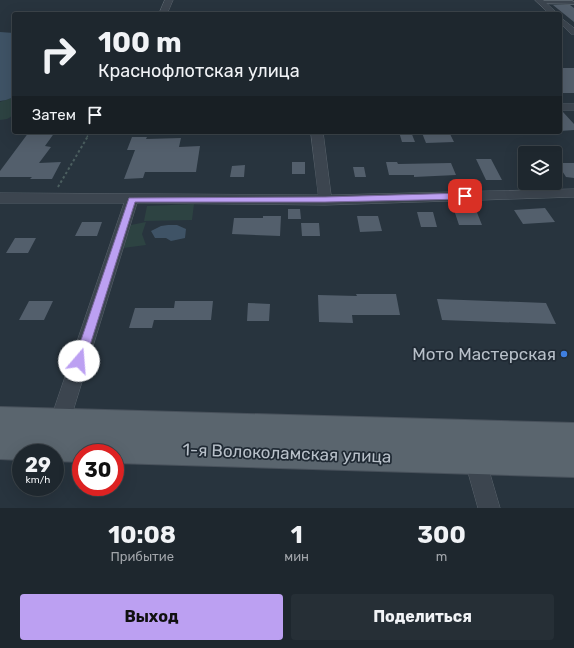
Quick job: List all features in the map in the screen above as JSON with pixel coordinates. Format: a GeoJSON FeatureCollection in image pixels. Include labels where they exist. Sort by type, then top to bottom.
{"type":"FeatureCollection","features":[{"type":"Feature","properties":{"kind":"main road","name":"1-я Волоколамская улица"},"geometry":{"type":"LineString","coordinates":[[0,422],[574,438]]}},
{"type":"Feature","properties":{"kind":"main road","name":"1-я Волоколамская улица"},"geometry":{"type":"LineString","coordinates":[[0,444],[574,461]]}},
{"type":"Feature","properties":{"kind":"street"},"geometry":{"type":"LineString","coordinates":[[164,12],[170,0]]}},
{"type":"Feature","properties":{"kind":"street"},"geometry":{"type":"LineString","coordinates":[[540,1],[552,12]]}},
{"type":"Feature","properties":{"kind":"street"},"geometry":{"type":"LineString","coordinates":[[562,22],[572,34]]}},
{"type":"Feature","properties":{"kind":"street"},"geometry":{"type":"LineString","coordinates":[[562,107],[574,107]]}},
{"type":"Feature","properties":{"kind":"street"},"geometry":{"type":"LineString","coordinates":[[318,134],[325,200]]}},
{"type":"Feature","properties":{"kind":"street"},"geometry":{"type":"LineString","coordinates":[[0,198],[325,200],[574,193]]}},
{"type":"Feature","properties":{"kind":"street"},"geometry":{"type":"LineString","coordinates":[[59,424],[132,200]]}},
{"type":"Feature","properties":{"kind":"street"},"geometry":{"type":"LineString","coordinates":[[475,458],[489,508]]}},
{"type":"Feature","properties":{"kind":"lane"},"geometry":{"type":"LineString","coordinates":[[540,1],[574,3]]}},
{"type":"Feature","properties":{"kind":"path"},"geometry":{"type":"LineString","coordinates":[[52,198],[89,134]]}},
{"type":"Feature","properties":{"kind":"green space"},"geometry":{"type":"Polygon","coordinates":[[[12,98],[12,116],[0,120],[0,102],[12,98]]]}},
{"type":"Feature","properties":{"kind":"green space"},"geometry":{"type":"Polygon","coordinates":[[[194,204],[192,220],[144,221],[147,206],[194,204]]]}},
{"type":"Feature","properties":{"kind":"green space"},"geometry":{"type":"Polygon","coordinates":[[[146,222],[142,234],[146,245],[123,248],[131,225],[146,222]]]}},
{"type":"Feature","properties":{"kind":"water"},"geometry":{"type":"Polygon","coordinates":[[[0,32],[12,33],[12,98],[0,101],[0,32]]]}},
{"type":"Feature","properties":{"kind":"water"},"geometry":{"type":"Polygon","coordinates":[[[177,225],[186,229],[185,238],[171,241],[166,238],[155,238],[151,231],[161,226],[177,225]]]}},
{"type":"Feature","properties":{"kind":"building"},"geometry":{"type":"Polygon","coordinates":[[[553,5],[570,5],[574,8],[574,22],[562,12],[553,5]]]}},
{"type":"Feature","properties":{"kind":"building"},"geometry":{"type":"Polygon","coordinates":[[[562,68],[574,68],[574,93],[562,93],[562,68]]]}},
{"type":"Feature","properties":{"kind":"building"},"geometry":{"type":"Polygon","coordinates":[[[562,112],[574,124],[574,130],[562,131],[562,112]]]}},
{"type":"Feature","properties":{"kind":"building"},"geometry":{"type":"Polygon","coordinates":[[[28,134],[54,134],[45,146],[51,147],[39,163],[61,162],[52,179],[30,179],[32,177],[0,177],[0,171],[28,134]]]}},
{"type":"Feature","properties":{"kind":"building"},"geometry":{"type":"Polygon","coordinates":[[[400,134],[412,134],[415,142],[402,142],[400,134]]]}},
{"type":"Feature","properties":{"kind":"building"},"geometry":{"type":"Polygon","coordinates":[[[422,134],[450,134],[454,142],[426,143],[422,134]]]}},
{"type":"Feature","properties":{"kind":"building"},"geometry":{"type":"Polygon","coordinates":[[[132,137],[147,137],[146,139],[181,138],[179,147],[200,146],[196,172],[145,172],[143,178],[124,179],[135,150],[127,150],[132,137]]]}},
{"type":"Feature","properties":{"kind":"building"},"geometry":{"type":"Polygon","coordinates":[[[476,159],[491,159],[502,180],[486,180],[476,159]]]}},
{"type":"Feature","properties":{"kind":"building"},"geometry":{"type":"Polygon","coordinates":[[[292,162],[305,162],[305,174],[292,174],[292,162]]]}},
{"type":"Feature","properties":{"kind":"building"},"geometry":{"type":"Polygon","coordinates":[[[386,162],[397,162],[398,164],[451,163],[456,175],[414,177],[414,175],[389,175],[386,162]]]}},
{"type":"Feature","properties":{"kind":"building"},"geometry":{"type":"Polygon","coordinates":[[[562,163],[574,163],[574,178],[566,177],[562,171],[562,163]]]}},
{"type":"Feature","properties":{"kind":"building"},"geometry":{"type":"Polygon","coordinates":[[[245,165],[244,177],[230,177],[232,166],[245,165]]]}},
{"type":"Feature","properties":{"kind":"building"},"geometry":{"type":"Polygon","coordinates":[[[353,167],[364,167],[366,177],[355,177],[353,167]]]}},
{"type":"Feature","properties":{"kind":"building"},"geometry":{"type":"Polygon","coordinates":[[[545,208],[555,222],[523,224],[514,210],[545,208]]]}},
{"type":"Feature","properties":{"kind":"building"},"geometry":{"type":"Polygon","coordinates":[[[288,209],[300,209],[301,219],[288,219],[288,209]]]}},
{"type":"Feature","properties":{"kind":"building"},"geometry":{"type":"Polygon","coordinates":[[[454,210],[476,210],[482,225],[459,225],[454,210]]]}},
{"type":"Feature","properties":{"kind":"building"},"geometry":{"type":"Polygon","coordinates":[[[417,212],[433,212],[437,227],[421,227],[417,212]]]}},
{"type":"Feature","properties":{"kind":"building"},"geometry":{"type":"Polygon","coordinates":[[[263,216],[281,216],[280,236],[232,234],[234,218],[263,218],[263,216]]]}},
{"type":"Feature","properties":{"kind":"building"},"geometry":{"type":"Polygon","coordinates":[[[357,216],[378,216],[382,231],[360,232],[357,216]]]}},
{"type":"Feature","properties":{"kind":"building"},"geometry":{"type":"Polygon","coordinates":[[[82,222],[102,222],[97,236],[75,236],[82,222]]]}},
{"type":"Feature","properties":{"kind":"building"},"geometry":{"type":"Polygon","coordinates":[[[301,223],[319,223],[320,236],[302,236],[301,223]]]}},
{"type":"Feature","properties":{"kind":"building"},"geometry":{"type":"Polygon","coordinates":[[[15,238],[36,238],[28,253],[6,253],[15,238]]]}},
{"type":"Feature","properties":{"kind":"building"},"geometry":{"type":"Polygon","coordinates":[[[356,294],[396,294],[400,315],[352,315],[353,323],[319,322],[318,295],[357,296],[356,294]]]}},
{"type":"Feature","properties":{"kind":"building"},"geometry":{"type":"Polygon","coordinates":[[[437,299],[546,303],[556,324],[442,320],[437,299]]]}},
{"type":"Feature","properties":{"kind":"building"},"geometry":{"type":"Polygon","coordinates":[[[29,301],[53,301],[44,320],[19,320],[29,301]]]}},
{"type":"Feature","properties":{"kind":"building"},"geometry":{"type":"Polygon","coordinates":[[[175,301],[213,301],[211,320],[154,320],[152,328],[129,328],[135,308],[174,308],[175,301]]]}},
{"type":"Feature","properties":{"kind":"building"},"geometry":{"type":"Polygon","coordinates":[[[248,303],[270,304],[269,321],[247,321],[248,303]]]}},
{"type":"Feature","properties":{"kind":"place","name":"Мото Мастерская"},"geometry":{"type":"Point","coordinates":[564,354]}},
{"type":"Feature","properties":{"kind":"route"},"geometry":{"type":"LineString","coordinates":[[79,361],[132,200],[325,200],[465,196]]}}]}
